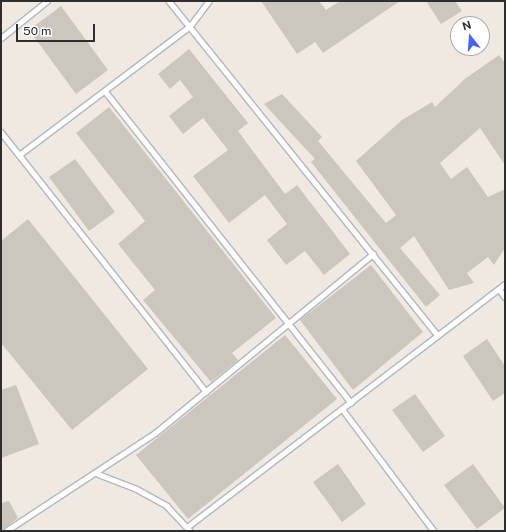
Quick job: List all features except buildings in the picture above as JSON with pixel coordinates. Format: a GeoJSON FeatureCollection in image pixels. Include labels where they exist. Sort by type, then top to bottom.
{"type":"FeatureCollection","features":[{"type":"Feature","properties":{"kind":"lane"},"geometry":{"type":"LineString","coordinates":[[1,38],[47,1]]}},
{"type":"Feature","properties":{"kind":"lane"},"geometry":{"type":"LineString","coordinates":[[169,1],[438,335]]}},
{"type":"Feature","properties":{"kind":"lane"},"geometry":{"type":"LineString","coordinates":[[19,155],[190,26],[208,1]]}},
{"type":"Feature","properties":{"kind":"lane"},"geometry":{"type":"LineString","coordinates":[[105,91],[289,320],[351,402]]}},
{"type":"Feature","properties":{"kind":"lane"},"geometry":{"type":"LineString","coordinates":[[1,132],[206,392]]}},
{"type":"Feature","properties":{"kind":"lane"},"geometry":{"type":"LineString","coordinates":[[6,531],[98,474],[206,392],[289,320],[373,254]]}},
{"type":"Feature","properties":{"kind":"lane"},"geometry":{"type":"LineString","coordinates":[[98,474],[135,488],[167,506],[188,529],[505,284]]}},
{"type":"Feature","properties":{"kind":"lane"},"geometry":{"type":"LineString","coordinates":[[499,289],[505,297]]}},
{"type":"Feature","properties":{"kind":"lane"},"geometry":{"type":"LineString","coordinates":[[343,410],[434,531]]}}]}
